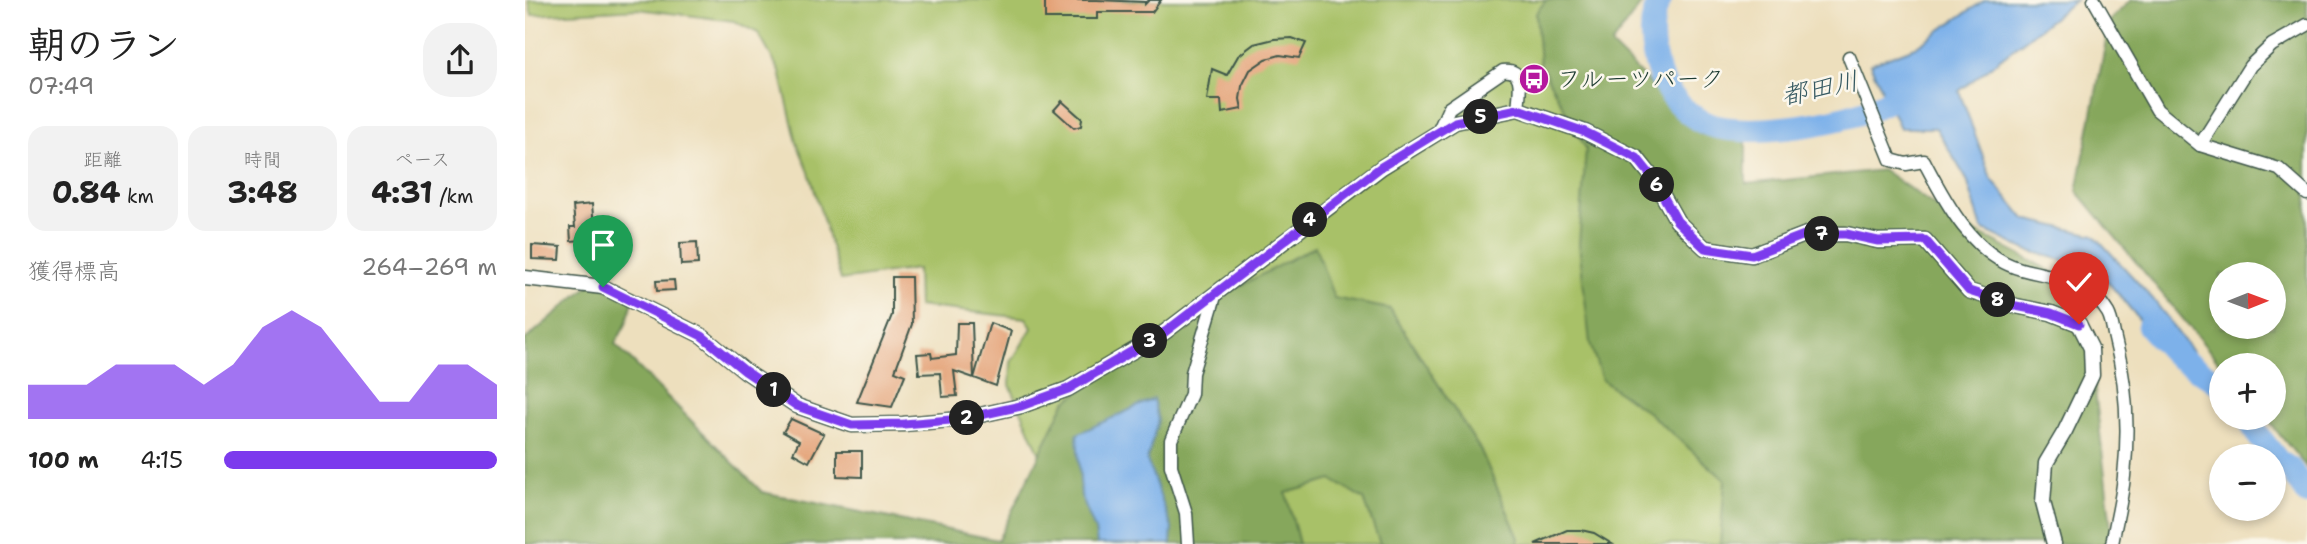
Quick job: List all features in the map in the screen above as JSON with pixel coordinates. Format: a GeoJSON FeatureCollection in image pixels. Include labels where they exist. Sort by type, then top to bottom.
{"type":"FeatureCollection","features":[{"type":"Feature","properties":{"kind":"street"},"geometry":{"type":"LineString","coordinates":[[2094,0],[2157,110],[2200,145],[2279,169],[2307,194]]}},
{"type":"Feature","properties":{"kind":"street"},"geometry":{"type":"LineString","coordinates":[[2200,145],[2250,66],[2272,45],[2307,25]]}},
{"type":"Feature","properties":{"kind":"street"},"geometry":{"type":"LineString","coordinates":[[1849,57],[1891,160],[1906,164],[1924,161],[1960,223],[1983,247],[2005,263],[2020,269],[2062,277],[2090,294],[2109,314],[2125,388],[2127,428],[2124,477],[2112,544]]}},
{"type":"Feature","properties":{"kind":"street"},"geometry":{"type":"LineString","coordinates":[[1438,132],[1449,108],[1503,71],[1511,70],[1520,82],[1518,109]]}},
{"type":"Feature","properties":{"kind":"street"},"geometry":{"type":"LineString","coordinates":[[525,278],[603,287],[702,336],[745,371],[797,406],[852,425],[962,419],[1021,406],[1068,389],[1165,332],[1381,167],[1455,122],[1518,109],[1585,132],[1637,158],[1653,178],[1677,221],[1705,248],[1752,255],[1807,234],[1846,234],[1878,241],[1925,240],[1969,291],[2016,306],[2051,313],[2079,324],[2091,348],[2092,375],[2066,431],[2046,463],[2043,502],[2054,544]]}},
{"type":"Feature","properties":{"kind":"street"},"geometry":{"type":"LineString","coordinates":[[1188,544],[1186,513],[1171,466],[1171,440],[1191,394],[1192,373],[1215,296]]}},
{"type":"Feature","properties":{"kind":"green space"},"geometry":{"type":"Polygon","coordinates":[[[528,0],[1602,0],[1596,18],[1734,446],[1728,544],[1035,544],[1040,454],[1010,385],[1011,362],[1032,328],[1026,318],[918,306],[917,269],[841,280],[809,172],[797,143],[780,72],[758,33],[734,21],[638,9],[532,15],[528,0]]]}},
{"type":"Feature","properties":{"kind":"green space"},"geometry":{"type":"Polygon","coordinates":[[[1546,0],[1644,0],[1611,45],[1701,134],[1746,137],[1746,184],[1883,170],[1962,225],[2083,288],[2113,544],[1720,544],[1725,480],[1649,413],[1602,380],[1590,343],[1579,244],[1586,149],[1540,64],[1536,13],[1546,0]]]}},
{"type":"Feature","properties":{"kind":"green space"},"geometry":{"type":"Polygon","coordinates":[[[2131,0],[2307,0],[2307,468],[2276,430],[2286,430],[2286,353],[2211,353],[2077,191],[2110,20],[2131,0]]]}},
{"type":"Feature","properties":{"kind":"green space"},"geometry":{"type":"Polygon","coordinates":[[[1315,246],[1334,298],[1390,309],[1481,451],[1519,538],[1518,544],[1380,544],[1364,499],[1332,480],[1286,493],[1299,544],[525,544],[525,340],[596,279],[636,292],[626,324],[615,344],[762,492],[998,540],[1065,402],[1194,311],[1315,246]]]}},
{"type":"Feature","properties":{"kind":"water"},"geometry":{"type":"Polygon","coordinates":[[[1985,0],[2076,0],[1959,91],[1991,178],[2025,219],[2094,235],[2153,299],[2207,372],[2158,342],[2098,270],[2026,250],[1982,229],[1967,180],[1936,128],[1900,128],[1870,64],[1915,47],[1985,0]]]}},
{"type":"Feature","properties":{"kind":"water"},"geometry":{"type":"Polygon","coordinates":[[[1153,399],[1158,420],[1147,460],[1172,528],[1171,544],[1097,544],[1095,530],[1081,496],[1077,434],[1153,399]]]}},
{"type":"Feature","properties":{"kind":"building"},"geometry":{"type":"Polygon","coordinates":[[[1045,0],[1145,4],[1149,0],[1161,0],[1152,12],[1097,12],[1097,19],[1045,19],[1045,0]]]}},
{"type":"Feature","properties":{"kind":"building"},"geometry":{"type":"Polygon","coordinates":[[[1292,38],[1306,43],[1299,58],[1280,55],[1266,59],[1250,70],[1242,86],[1242,109],[1222,113],[1221,100],[1207,100],[1212,69],[1227,75],[1238,56],[1254,44],[1292,38]]]}},
{"type":"Feature","properties":{"kind":"building"},"geometry":{"type":"Polygon","coordinates":[[[1062,101],[1082,119],[1081,126],[1074,128],[1054,110],[1062,101]]]}},
{"type":"Feature","properties":{"kind":"building"},"geometry":{"type":"Polygon","coordinates":[[[592,204],[595,239],[571,241],[570,227],[575,227],[573,206],[592,204]]]}},
{"type":"Feature","properties":{"kind":"building"},"geometry":{"type":"Polygon","coordinates":[[[697,242],[698,264],[681,265],[680,243],[697,242]]]}},
{"type":"Feature","properties":{"kind":"building"},"geometry":{"type":"Polygon","coordinates":[[[532,245],[561,247],[560,260],[532,259],[532,245]]]}},
{"type":"Feature","properties":{"kind":"building"},"geometry":{"type":"Polygon","coordinates":[[[892,277],[911,277],[912,324],[895,371],[905,375],[892,407],[857,402],[892,315],[892,277]]]}},
{"type":"Feature","properties":{"kind":"building"},"geometry":{"type":"Polygon","coordinates":[[[674,280],[675,290],[657,291],[656,281],[674,280]]]}},
{"type":"Feature","properties":{"kind":"building"},"geometry":{"type":"Polygon","coordinates":[[[957,323],[972,323],[974,378],[954,371],[957,396],[942,397],[940,373],[919,374],[917,354],[931,353],[932,358],[956,355],[957,323]]]}},
{"type":"Feature","properties":{"kind":"building"},"geometry":{"type":"Polygon","coordinates":[[[990,323],[1011,331],[996,386],[974,378],[990,323]]]}},
{"type":"Feature","properties":{"kind":"building"},"geometry":{"type":"Polygon","coordinates":[[[791,419],[824,434],[809,462],[793,453],[799,441],[783,432],[791,419]]]}},
{"type":"Feature","properties":{"kind":"building"},"geometry":{"type":"Polygon","coordinates":[[[837,451],[862,451],[862,477],[837,476],[837,451]]]}},
{"type":"Feature","properties":{"kind":"building"},"geometry":{"type":"Polygon","coordinates":[[[1567,530],[1594,533],[1612,544],[1535,544],[1567,530]]]}},
{"type":"Feature","properties":{"kind":"waterway","name":"都田川"},"geometry":{"type":"LineString","coordinates":[[1660,0],[1652,26],[1654,55],[1659,73],[1677,102],[1705,123],[1741,130],[1810,124],[1868,110],[1917,86]]}},
{"type":"Feature","properties":{"kind":"waterway"},"geometry":{"type":"LineString","coordinates":[[2149,326],[2176,356],[2209,377]]}},
{"type":"Feature","properties":{"kind":"waterway"},"geometry":{"type":"LineString","coordinates":[[2255,430],[2278,461],[2290,469],[2307,494]]}},
{"type":"Feature","properties":{"kind":"place","name":"フルーツパーク"},"geometry":{"type":"Point","coordinates":[1534,79]}},
{"type":"Feature","properties":{"kind":"route"},"geometry":{"type":"LineString","coordinates":[[603,287],[702,336],[745,371],[797,406],[852,425],[962,419],[1021,406],[1068,389],[1165,332],[1381,167],[1455,122],[1518,109],[1585,132],[1637,158],[1653,178],[1677,221],[1705,248],[1752,255],[1807,234],[1846,234],[1878,241],[1925,240],[1969,291],[2016,306],[2051,313],[2079,324]]}}]}
